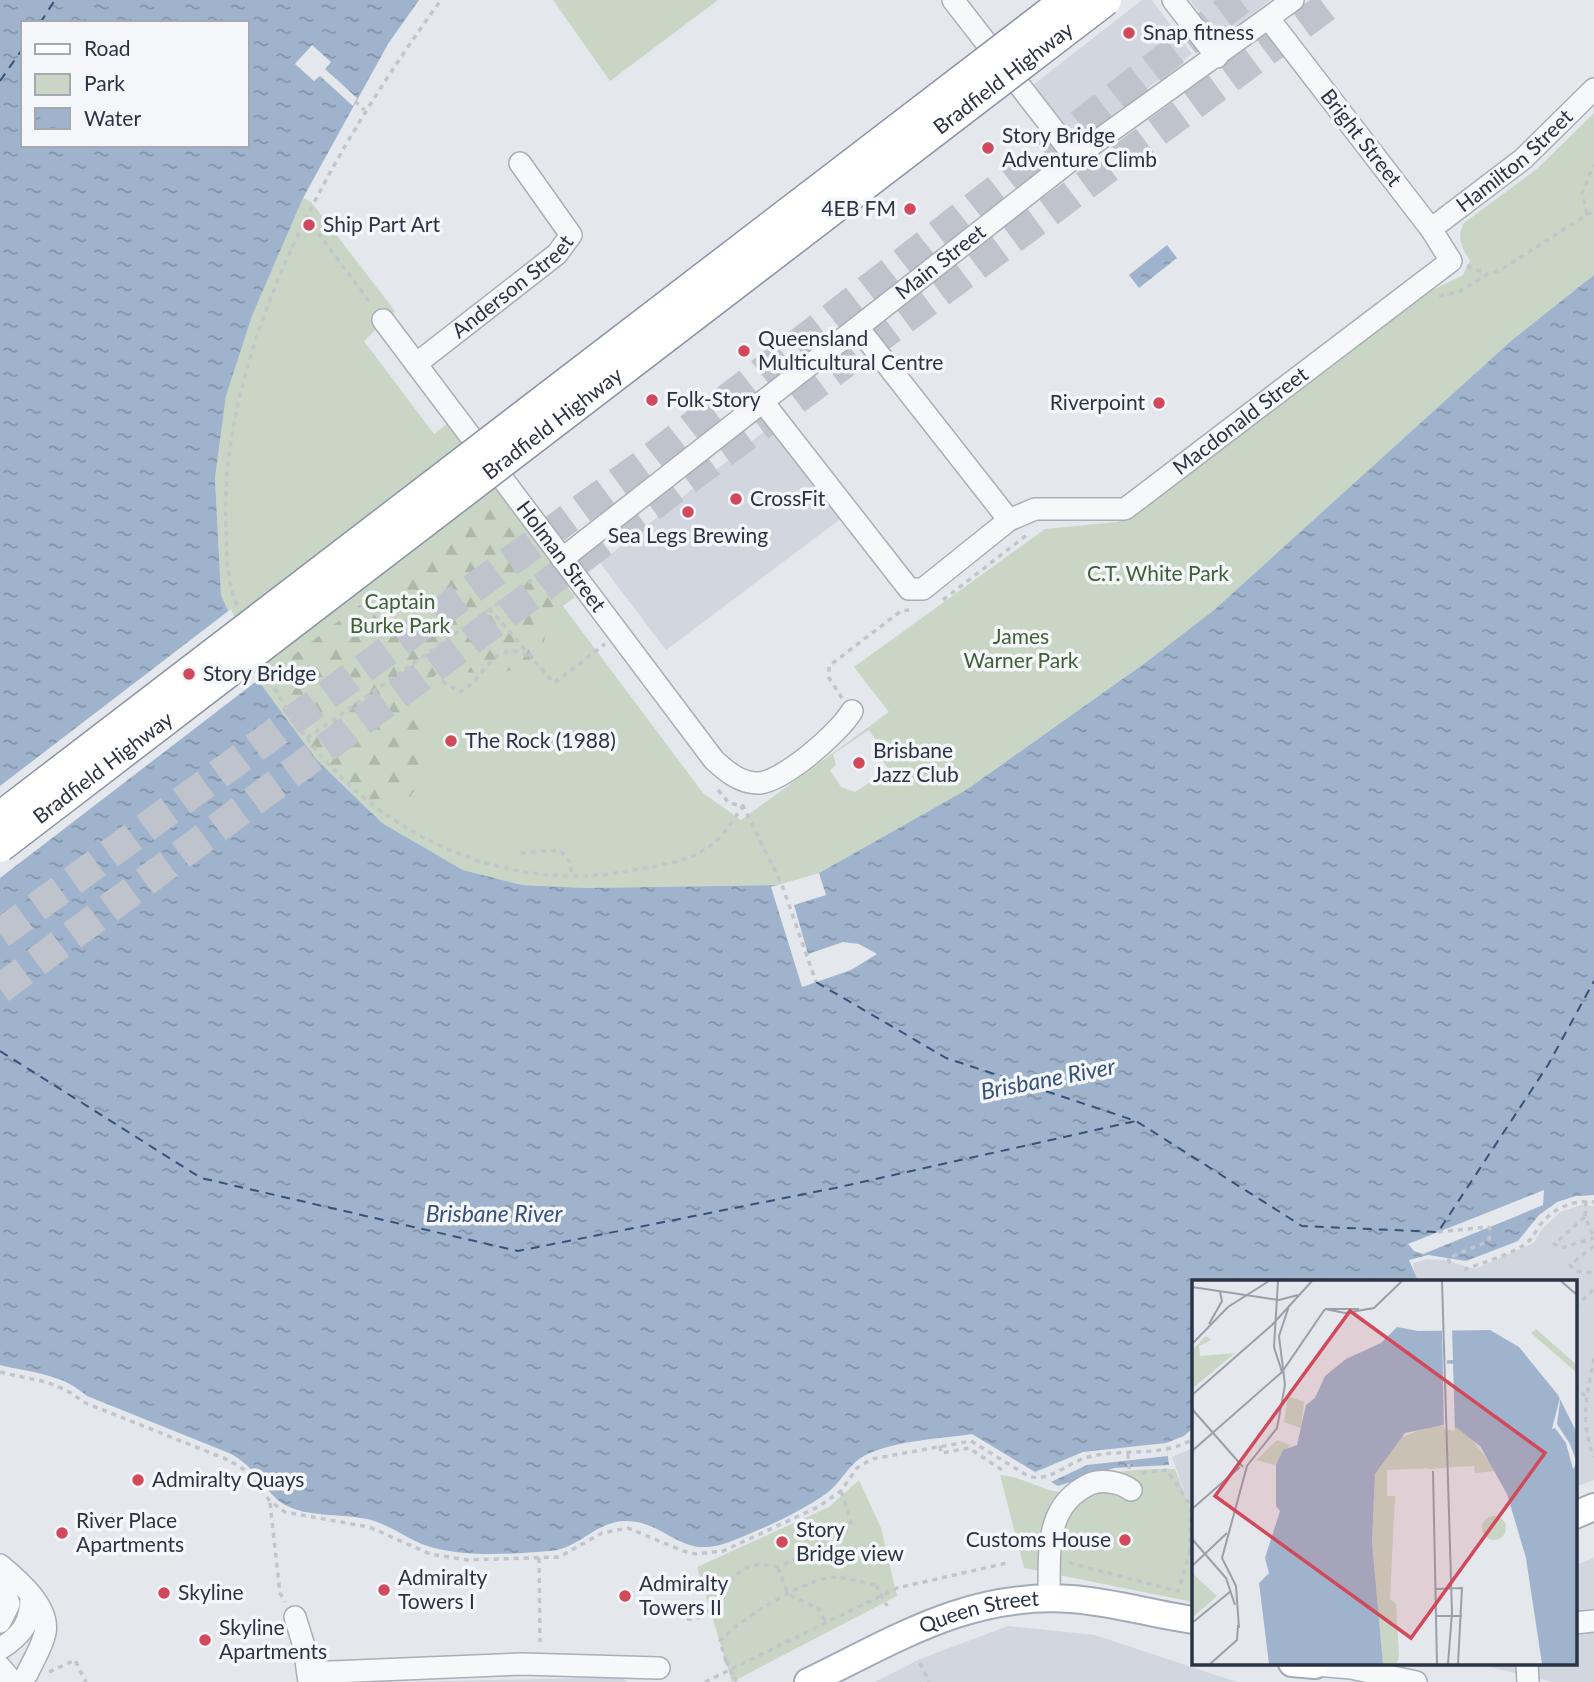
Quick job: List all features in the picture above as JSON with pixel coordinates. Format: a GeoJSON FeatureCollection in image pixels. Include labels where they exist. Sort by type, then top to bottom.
{"type":"FeatureCollection","features":[{"type":"Feature","properties":{"kind":"highway","name":"Bradfield Highway"},"geometry":{"type":"LineString","coordinates":[[0,817],[1066,0]]}},
{"type":"Feature","properties":{"kind":"highway","name":"Bradfield Highway"},"geometry":{"type":"LineString","coordinates":[[0,848],[1106,0]]}},
{"type":"Feature","properties":{"kind":"main road"},"geometry":{"type":"LineString","coordinates":[[1576,1515],[1594,1507]]}},
{"type":"Feature","properties":{"kind":"main road"},"geometry":{"type":"LineString","coordinates":[[1576,1533],[1594,1525]]}},
{"type":"Feature","properties":{"kind":"main road","name":"Queen Street"},"geometry":{"type":"LineString","coordinates":[[808,1682],[956,1612],[993,1603],[1049,1599],[1100,1602],[1160,1616],[1192,1620]]}},
{"type":"Feature","properties":{"kind":"main road","name":"Queen Street"},"geometry":{"type":"LineString","coordinates":[[1160,1616],[1192,1631]]}},
{"type":"Feature","properties":{"kind":"street"},"geometry":{"type":"LineString","coordinates":[[953,0],[1075,158]]}},
{"type":"Feature","properties":{"kind":"street"},"geometry":{"type":"LineString","coordinates":[[1173,0],[1217,57]]}},
{"type":"Feature","properties":{"kind":"street","name":"Main Street"},"geometry":{"type":"LineString","coordinates":[[562,559],[1075,158],[1293,0]]}},
{"type":"Feature","properties":{"kind":"street","name":"Bright Street"},"geometry":{"type":"LineString","coordinates":[[1269,19],[1431,229],[1451,261]]}},
{"type":"Feature","properties":{"kind":"street","name":"Hamilton Street"},"geometry":{"type":"LineString","coordinates":[[1431,229],[1523,159],[1594,89]]}},
{"type":"Feature","properties":{"kind":"street","name":"Anderson Street"},"geometry":{"type":"LineString","coordinates":[[416,364],[557,254],[571,235],[520,163]]}},
{"type":"Feature","properties":{"kind":"street","name":"Macdonald Street"},"geometry":{"type":"LineString","coordinates":[[763,402],[897,577],[909,589],[923,589],[1009,520],[1047,507],[1103,512],[1125,509],[1451,261]]}},
{"type":"Feature","properties":{"kind":"street","name":"Holman Street"},"geometry":{"type":"LineString","coordinates":[[383,320],[714,760]]}},
{"type":"Feature","properties":{"kind":"street"},"geometry":{"type":"LineString","coordinates":[[859,329],[1009,520]]}},
{"type":"Feature","properties":{"kind":"street"},"geometry":{"type":"LineString","coordinates":[[714,760],[729,773],[760,783],[769,782],[833,737],[852,711]]}},
{"type":"Feature","properties":{"kind":"street"},"geometry":{"type":"LineString","coordinates":[[1049,1599],[1050,1540],[1062,1504],[1076,1491],[1098,1481],[1124,1485],[1131,1490]]}},
{"type":"Feature","properties":{"kind":"street"},"geometry":{"type":"LineString","coordinates":[[0,1565],[31,1597],[42,1613],[46,1629],[29,1678]]}},
{"type":"Feature","properties":{"kind":"street"},"geometry":{"type":"LineString","coordinates":[[0,1574],[9,1604],[0,1622]]}},
{"type":"Feature","properties":{"kind":"street"},"geometry":{"type":"LineString","coordinates":[[29,1678],[3,1640],[29,1620],[31,1597]]}},
{"type":"Feature","properties":{"kind":"street"},"geometry":{"type":"LineString","coordinates":[[295,1617],[308,1677],[522,1664],[659,1668]]}},
{"type":"Feature","properties":{"kind":"street"},"geometry":{"type":"LineString","coordinates":[[1576,1623],[1594,1621]]}},
{"type":"Feature","properties":{"kind":"street"},"geometry":{"type":"LineString","coordinates":[[1527,1664],[1528,1682]]}},
{"type":"Feature","properties":{"kind":"street"},"geometry":{"type":"LineString","coordinates":[[0,1667],[29,1678]]}},
{"type":"Feature","properties":{"kind":"street"},"geometry":{"type":"LineString","coordinates":[[1310,1667],[1351,1668],[1416,1682]]}},
{"type":"Feature","properties":{"kind":"path"},"geometry":{"type":"LineString","coordinates":[[239,609],[228,586],[224,498],[238,405],[265,313],[306,217],[364,110],[441,0]]}},
{"type":"Feature","properties":{"kind":"path"},"geometry":{"type":"LineString","coordinates":[[355,102],[364,110]]}},
{"type":"Feature","properties":{"kind":"path"},"geometry":{"type":"LineString","coordinates":[[1587,214],[1582,193],[1594,164]]}},
{"type":"Feature","properties":{"kind":"path"},"geometry":{"type":"LineString","coordinates":[[1488,274],[1501,270],[1594,210]]}},
{"type":"Feature","properties":{"kind":"path"},"geometry":{"type":"LineString","coordinates":[[306,217],[383,320]]}},
{"type":"Feature","properties":{"kind":"path"},"geometry":{"type":"LineString","coordinates":[[940,602],[1033,531]]}},
{"type":"Feature","properties":{"kind":"path"},"geometry":{"type":"LineString","coordinates":[[307,738],[562,559]]}},
{"type":"Feature","properties":{"kind":"path"},"geometry":{"type":"LineString","coordinates":[[489,608],[554,683],[620,632]]}},
{"type":"Feature","properties":{"kind":"path"},"geometry":{"type":"LineString","coordinates":[[852,711],[828,678],[829,666],[901,611],[914,609]]}},
{"type":"Feature","properties":{"kind":"path"},"geometry":{"type":"LineString","coordinates":[[442,681],[460,692],[499,654],[520,651],[534,660]]}},
{"type":"Feature","properties":{"kind":"path"},"geometry":{"type":"LineString","coordinates":[[265,667],[307,738],[343,779],[385,816],[447,850],[519,873],[614,874],[679,862],[715,843],[760,783]]}},
{"type":"Feature","properties":{"kind":"path"},"geometry":{"type":"LineString","coordinates":[[714,760],[715,784],[721,794],[729,803],[743,806]]}},
{"type":"Feature","properties":{"kind":"path"},"geometry":{"type":"LineString","coordinates":[[743,806],[782,885],[816,982]]}},
{"type":"Feature","properties":{"kind":"path"},"geometry":{"type":"LineString","coordinates":[[521,853],[560,850],[570,862],[572,874]]}},
{"type":"Feature","properties":{"kind":"path"},"geometry":{"type":"LineString","coordinates":[[1585,1217],[1555,1244],[1561,1248],[1594,1238],[1585,1217],[1586,1201]]}},
{"type":"Feature","properties":{"kind":"path"},"geometry":{"type":"LineString","coordinates":[[1464,1269],[1521,1247],[1551,1214],[1569,1204],[1594,1202]]}},
{"type":"Feature","properties":{"kind":"path"},"geometry":{"type":"LineString","coordinates":[[1438,1232],[1488,1227],[1491,1233],[1486,1243],[1448,1258],[1450,1264]]}},
{"type":"Feature","properties":{"kind":"path"},"geometry":{"type":"LineString","coordinates":[[1594,1246],[1570,1265],[1575,1271],[1594,1273]]}},
{"type":"Feature","properties":{"kind":"path"},"geometry":{"type":"LineString","coordinates":[[1576,1306],[1594,1289]]}},
{"type":"Feature","properties":{"kind":"path"},"geometry":{"type":"LineString","coordinates":[[1594,1358],[1583,1412],[1585,1435],[1594,1457]]}},
{"type":"Feature","properties":{"kind":"path"},"geometry":{"type":"LineString","coordinates":[[0,1372],[47,1381],[65,1388],[83,1402],[226,1460],[245,1470],[270,1501],[293,1515],[369,1527],[430,1554],[467,1560],[567,1555],[603,1533],[628,1528],[683,1551],[696,1554],[723,1551],[801,1516],[841,1491],[857,1468],[872,1459],[940,1446],[971,1441],[1028,1476],[1043,1477],[1085,1458],[1167,1449],[1192,1439]]}},
{"type":"Feature","properties":{"kind":"path"},"geometry":{"type":"LineString","coordinates":[[1576,1386],[1587,1398]]}},
{"type":"Feature","properties":{"kind":"path"},"geometry":{"type":"LineString","coordinates":[[940,1446],[941,1453],[969,1448],[1005,1472]]}},
{"type":"Feature","properties":{"kind":"path"},"geometry":{"type":"LineString","coordinates":[[1050,1559],[1120,1574],[1178,1591],[1192,1551],[1191,1506],[1167,1470],[1130,1475],[1128,1454]]}},
{"type":"Feature","properties":{"kind":"path"},"geometry":{"type":"LineString","coordinates":[[687,1619],[693,1620],[710,1611],[725,1584],[741,1571],[762,1562],[778,1567],[841,1540],[851,1522],[841,1491]]}},
{"type":"Feature","properties":{"kind":"path"},"geometry":{"type":"LineString","coordinates":[[270,1501],[281,1593]]}},
{"type":"Feature","properties":{"kind":"path"},"geometry":{"type":"LineString","coordinates":[[539,1558],[540,1642]]}},
{"type":"Feature","properties":{"kind":"path"},"geometry":{"type":"LineString","coordinates":[[705,1682],[897,1588],[1007,1563]]}},
{"type":"Feature","properties":{"kind":"path"},"geometry":{"type":"LineString","coordinates":[[778,1567],[788,1594],[819,1609],[826,1623]]}},
{"type":"Feature","properties":{"kind":"path"},"geometry":{"type":"LineString","coordinates":[[735,1679],[720,1642],[732,1627],[788,1594],[829,1577],[876,1585],[887,1605]]}},
{"type":"Feature","properties":{"kind":"path"},"geometry":{"type":"LineString","coordinates":[[29,1678],[75,1660],[86,1682]]}},
{"type":"Feature","properties":{"kind":"path"},"geometry":{"type":"LineString","coordinates":[[920,1663],[929,1682]]}},
{"type":"Feature","properties":{"kind":"shaded area"},"geometry":{"type":"Polygon","coordinates":[[[1142,0],[1152,0],[1192,54],[1078,142],[1033,85],[1142,0]]]}},
{"type":"Feature","properties":{"kind":"shaded area"},"geometry":{"type":"Polygon","coordinates":[[[1190,0],[1270,0],[1220,39],[1190,0]]]}},
{"type":"Feature","properties":{"kind":"shaded area"},"geometry":{"type":"Polygon","coordinates":[[[771,426],[843,517],[666,650],[600,563],[771,426]]]}},
{"type":"Feature","properties":{"kind":"shaded area"},"geometry":{"type":"Polygon","coordinates":[[[1581,1205],[1594,1206],[1594,1480],[1576,1487],[1576,1280],[1416,1280],[1413,1263],[1427,1259],[1444,1260],[1475,1269],[1534,1243],[1541,1230],[1560,1212],[1581,1205]]]}},
{"type":"Feature","properties":{"kind":"shaded area"},"geometry":{"type":"Polygon","coordinates":[[[1192,1448],[1192,1512],[1172,1457],[1192,1448]]]}},
{"type":"Feature","properties":{"kind":"shaded area"},"geometry":{"type":"Polygon","coordinates":[[[1594,1558],[1594,1682],[1553,1682],[1477,1664],[1576,1664],[1576,1565],[1594,1558]]]}},
{"type":"Feature","properties":{"kind":"shaded area"},"geometry":{"type":"Polygon","coordinates":[[[1008,1626],[1095,1635],[1237,1682],[875,1682],[920,1659],[1008,1626]]]}},
{"type":"Feature","properties":{"kind":"shaded area"},"geometry":{"type":"Polygon","coordinates":[[[622,1677],[627,1682],[405,1682],[622,1677]]]}},
{"type":"Feature","properties":{"kind":"green space"},"geometry":{"type":"Polygon","coordinates":[[[553,0],[718,0],[610,81],[553,0]]]}},
{"type":"Feature","properties":{"kind":"green space"},"geometry":{"type":"Polygon","coordinates":[[[1594,113],[1594,275],[1512,340],[1214,610],[1145,663],[966,790],[819,873],[782,885],[586,888],[522,885],[463,870],[382,823],[316,759],[263,687],[221,595],[215,478],[226,396],[252,316],[303,198],[311,202],[395,311],[364,341],[434,434],[452,420],[575,597],[563,606],[703,793],[741,820],[889,712],[854,667],[1045,529],[1117,522],[1133,516],[1423,295],[1463,275],[1470,261],[1461,242],[1460,233],[1464,223],[1538,168],[1594,113]],[[869,730],[833,754],[836,765],[830,770],[841,787],[855,792],[889,770],[879,755],[883,751],[869,730]]]}},
{"type":"Feature","properties":{"kind":"green space","name":"Captain Burke Park"},"geometry":{"type":"Polygon","coordinates":[[[495,503],[562,588],[551,612],[541,654],[504,673],[439,672],[421,688],[421,780],[410,797],[362,800],[318,758],[262,679],[495,503]]]}},
{"type":"Feature","properties":{"kind":"green space"},"geometry":{"type":"Polygon","coordinates":[[[1175,1469],[1192,1512],[1192,1602],[1024,1568],[1000,1475],[1063,1492],[1099,1477],[1139,1470],[1175,1469]]]}},
{"type":"Feature","properties":{"kind":"green space"},"geometry":{"type":"Polygon","coordinates":[[[859,1480],[881,1528],[897,1596],[732,1682],[697,1567],[829,1507],[859,1480]]]}},
{"type":"Feature","properties":{"kind":"water","name":"Brisbane River"},"geometry":{"type":"Polygon","coordinates":[[[0,0],[419,0],[388,44],[303,198],[252,316],[226,396],[215,478],[221,595],[263,687],[316,759],[382,823],[463,870],[522,885],[586,888],[782,885],[819,873],[966,790],[1145,663],[1214,610],[1512,340],[1594,275],[1594,1195],[1576,1196],[1557,1202],[1539,1215],[1518,1241],[1466,1261],[1428,1255],[1409,1260],[1418,1280],[1192,1280],[1192,1429],[1184,1436],[1166,1443],[1169,1465],[1114,1468],[1058,1486],[972,1434],[905,1443],[861,1457],[827,1493],[793,1514],[732,1541],[714,1546],[687,1544],[641,1523],[627,1521],[606,1525],[570,1545],[550,1551],[477,1554],[434,1548],[371,1520],[318,1514],[287,1506],[273,1495],[248,1466],[229,1453],[87,1396],[56,1378],[0,1365],[0,0]]]}},
{"type":"Feature","properties":{"kind":"water"},"geometry":{"type":"Polygon","coordinates":[[[1167,245],[1177,258],[1139,288],[1129,275],[1167,245]]]}},
{"type":"Feature","properties":{"kind":"pier"},"geometry":{"type":"Polygon","coordinates":[[[312,45],[331,62],[325,69],[357,98],[353,106],[320,76],[314,81],[295,64],[312,45]]]}},
{"type":"Feature","properties":{"kind":"pier"},"geometry":{"type":"Polygon","coordinates":[[[231,609],[262,677],[0,878],[0,786],[231,609]]]}},
{"type":"Feature","properties":{"kind":"pier"},"geometry":{"type":"Polygon","coordinates":[[[819,873],[826,895],[794,905],[808,954],[843,942],[859,944],[877,954],[851,970],[802,987],[771,887],[819,873]]]}},
{"type":"Feature","properties":{"kind":"pier"},"geometry":{"type":"Polygon","coordinates":[[[1544,1190],[1543,1205],[1423,1254],[1414,1251],[1408,1244],[1544,1190]]]}},
{"type":"Feature","properties":{"kind":"pier"},"geometry":{"type":"Polygon","coordinates":[[[1166,1443],[1168,1456],[1087,1465],[1051,1482],[1035,1472],[1083,1452],[1166,1443]]]}},
{"type":"Feature","properties":{"kind":"ferry route"},"geometry":{"type":"LineString","coordinates":[[41,21],[55,0]]}},
{"type":"Feature","properties":{"kind":"ferry route"},"geometry":{"type":"LineString","coordinates":[[0,81],[21,51]]}},
{"type":"Feature","properties":{"kind":"ferry route"},"geometry":{"type":"LineString","coordinates":[[816,982],[946,1058],[1136,1121],[1302,1226],[1438,1232],[1548,1065],[1594,981]]}},
{"type":"Feature","properties":{"kind":"ferry route"},"geometry":{"type":"LineString","coordinates":[[0,1051],[201,1178],[518,1251],[835,1188],[1136,1121]]}},
{"type":"Feature","properties":{"kind":"tunnel"},"geometry":{"type":"LineString","coordinates":[[0,934],[646,462],[1240,0]]}},
{"type":"Feature","properties":{"kind":"tunnel"},"geometry":{"type":"LineString","coordinates":[[0,989],[1335,0]]}},
{"type":"Feature","properties":{"kind":"place","name":"Snap fitness"},"geometry":{"type":"Point","coordinates":[1129,33]}},
{"type":"Feature","properties":{"kind":"place","name":"Story Bridge Adventure Climb"},"geometry":{"type":"Point","coordinates":[988,148]}},
{"type":"Feature","properties":{"kind":"place","name":"4EB FM"},"geometry":{"type":"Point","coordinates":[910,209]}},
{"type":"Feature","properties":{"kind":"place","name":"Ship Part Art"},"geometry":{"type":"Point","coordinates":[309,225]}},
{"type":"Feature","properties":{"kind":"place","name":"Queensland Multicultural Centre"},"geometry":{"type":"Point","coordinates":[744,351]}},
{"type":"Feature","properties":{"kind":"place","name":"Folk-Story"},"geometry":{"type":"Point","coordinates":[652,400]}},
{"type":"Feature","properties":{"kind":"place","name":"Riverpoint"},"geometry":{"type":"Point","coordinates":[1159,403]}},
{"type":"Feature","properties":{"kind":"place","name":"CrossFit"},"geometry":{"type":"Point","coordinates":[736,499]}},
{"type":"Feature","properties":{"kind":"place","name":"Sea Legs Brewing"},"geometry":{"type":"Point","coordinates":[688,512]}},
{"type":"Feature","properties":{"kind":"place","name":"Story Bridge"},"geometry":{"type":"Point","coordinates":[189,674]}},
{"type":"Feature","properties":{"kind":"place","name":"The Rock (1988)"},"geometry":{"type":"Point","coordinates":[451,741]}},
{"type":"Feature","properties":{"kind":"place","name":"Brisbane Jazz Club"},"geometry":{"type":"Point","coordinates":[859,763]}},
{"type":"Feature","properties":{"kind":"place","name":"Admiralty Quays"},"geometry":{"type":"Point","coordinates":[138,1480]}},
{"type":"Feature","properties":{"kind":"place","name":"River Place Apartments"},"geometry":{"type":"Point","coordinates":[62,1533]}},
{"type":"Feature","properties":{"kind":"place","name":"Customs House"},"geometry":{"type":"Point","coordinates":[1125,1540]}},
{"type":"Feature","properties":{"kind":"place","name":"Story Bridge view"},"geometry":{"type":"Point","coordinates":[782,1542]}},
{"type":"Feature","properties":{"kind":"place","name":"Admiralty Towers I"},"geometry":{"type":"Point","coordinates":[384,1590]}},
{"type":"Feature","properties":{"kind":"place","name":"Skyline"},"geometry":{"type":"Point","coordinates":[164,1593]}},
{"type":"Feature","properties":{"kind":"place","name":"Admiralty Towers II"},"geometry":{"type":"Point","coordinates":[625,1596]}},
{"type":"Feature","properties":{"kind":"place","name":"Skyline Apartments"},"geometry":{"type":"Point","coordinates":[205,1640]}},
{"type":"Feature","properties":{"kind":"park label","name":"C.T. White Park"},"geometry":{"type":"Point","coordinates":[1158,574]}},
{"type":"Feature","properties":{"kind":"park label","name":"James Warner Park"},"geometry":{"type":"Point","coordinates":[1021,649]}}]}
